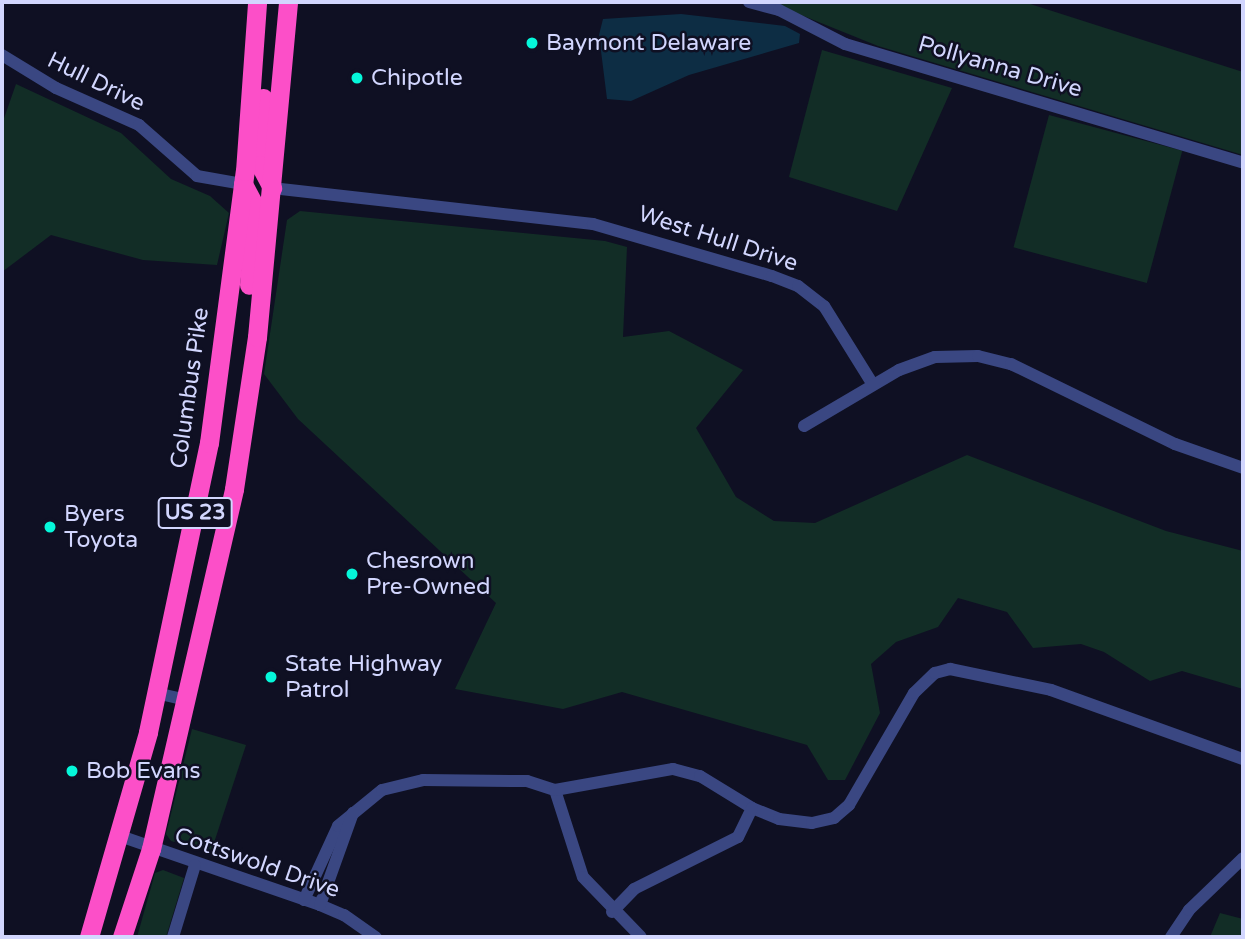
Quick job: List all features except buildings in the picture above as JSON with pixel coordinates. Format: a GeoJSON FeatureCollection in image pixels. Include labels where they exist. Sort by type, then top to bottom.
{"type":"FeatureCollection","features":[{"type":"Feature","properties":{"kind":"highway","name":"US 23"},"geometry":{"type":"LineString","coordinates":[[122,937],[151,849],[234,489],[257,337],[288,2]]}},
{"type":"Feature","properties":{"kind":"highway"},"geometry":{"type":"LineString","coordinates":[[257,9],[267,33],[260,165],[272,188]]}},
{"type":"Feature","properties":{"kind":"highway","name":"Columbus Pike"},"geometry":{"type":"LineString","coordinates":[[89,937],[120,836],[156,693],[209,443],[243,184],[257,9]]}},
{"type":"Feature","properties":{"kind":"highway"},"geometry":{"type":"LineString","coordinates":[[243,184],[255,207],[247,317],[257,337]]}},
{"type":"Feature","properties":{"kind":"street","name":"Pollyanna Drive"},"geometry":{"type":"LineString","coordinates":[[749,2],[779,10],[845,44],[1243,163]]}},
{"type":"Feature","properties":{"kind":"street","name":"Hull Drive"},"geometry":{"type":"LineString","coordinates":[[2,55],[56,88],[139,125],[197,176],[243,184]]}},
{"type":"Feature","properties":{"kind":"street","name":"West Hull Drive"},"geometry":{"type":"LineString","coordinates":[[272,188],[593,224],[772,276],[799,286],[824,306],[872,383]]}},
{"type":"Feature","properties":{"kind":"street"},"geometry":{"type":"LineString","coordinates":[[804,426],[872,383],[935,358],[999,361],[1175,444],[1243,468]]}},
{"type":"Feature","properties":{"kind":"street"},"geometry":{"type":"LineString","coordinates":[[304,900],[332,834],[382,790],[423,780],[527,781],[555,790],[673,769],[700,776],[752,808],[802,823],[839,815],[914,693],[925,680],[950,669],[1051,690],[1243,759]]}},
{"type":"Feature","properties":{"kind":"street"},"geometry":{"type":"LineString","coordinates":[[156,693],[187,700]]}},
{"type":"Feature","properties":{"kind":"street"},"geometry":{"type":"LineString","coordinates":[[555,790],[576,864],[612,912],[641,937]]}},
{"type":"Feature","properties":{"kind":"street"},"geometry":{"type":"LineString","coordinates":[[612,912],[634,889],[734,839],[752,808]]}},
{"type":"Feature","properties":{"kind":"street"},"geometry":{"type":"LineString","coordinates":[[320,905],[353,813]]}},
{"type":"Feature","properties":{"kind":"street","name":"Cottswold Drive"},"geometry":{"type":"LineString","coordinates":[[120,836],[195,865],[320,905],[344,915],[376,937]]}},
{"type":"Feature","properties":{"kind":"street"},"geometry":{"type":"LineString","coordinates":[[1171,937],[1189,910],[1243,858]]}},
{"type":"Feature","properties":{"kind":"street"},"geometry":{"type":"LineString","coordinates":[[173,937],[195,865]]}},
{"type":"Feature","properties":{"kind":"green space"},"geometry":{"type":"Polygon","coordinates":[[[769,2],[1024,2],[1243,72],[1243,155],[878,46],[769,2]]]}},
{"type":"Feature","properties":{"kind":"green space"},"geometry":{"type":"Polygon","coordinates":[[[822,50],[952,88],[897,211],[789,177],[822,50]]]}},
{"type":"Feature","properties":{"kind":"green space"},"geometry":{"type":"Polygon","coordinates":[[[16,84],[121,133],[171,179],[210,196],[229,213],[217,265],[143,260],[51,235],[2,272],[2,124],[16,84]]]}},
{"type":"Feature","properties":{"kind":"green space"},"geometry":{"type":"Polygon","coordinates":[[[1049,115],[1182,151],[1147,283],[1014,247],[1049,115]]]}},
{"type":"Feature","properties":{"kind":"green space"},"geometry":{"type":"Polygon","coordinates":[[[300,211],[605,241],[627,247],[623,337],[669,331],[743,370],[696,428],[736,497],[774,521],[815,523],[967,455],[1166,531],[1243,551],[1243,689],[1182,671],[1150,681],[1104,652],[1081,644],[1033,648],[1007,612],[958,598],[938,627],[896,642],[871,664],[880,713],[845,780],[828,780],[807,745],[622,692],[563,709],[455,689],[496,603],[298,419],[264,374],[287,220],[300,211]]]}},
{"type":"Feature","properties":{"kind":"green space"},"geometry":{"type":"Polygon","coordinates":[[[192,729],[246,745],[211,852],[171,841],[166,834],[192,729]]]}},
{"type":"Feature","properties":{"kind":"green space"},"geometry":{"type":"Polygon","coordinates":[[[163,870],[184,878],[166,937],[137,937],[155,873],[163,870]]]}},
{"type":"Feature","properties":{"kind":"green space"},"geometry":{"type":"Polygon","coordinates":[[[1220,913],[1243,919],[1243,937],[1210,937],[1220,913]]]}},
{"type":"Feature","properties":{"kind":"water"},"geometry":{"type":"Polygon","coordinates":[[[681,14],[785,26],[800,34],[799,43],[689,75],[631,101],[607,99],[599,35],[603,19],[681,14]]]}},
{"type":"Feature","properties":{"kind":"place","name":"Baymont Delaware"},"geometry":{"type":"Point","coordinates":[532,43]}},
{"type":"Feature","properties":{"kind":"place","name":"Chipotle"},"geometry":{"type":"Point","coordinates":[357,78]}},
{"type":"Feature","properties":{"kind":"place","name":"Byers Toyota"},"geometry":{"type":"Point","coordinates":[50,527]}},
{"type":"Feature","properties":{"kind":"place","name":"Chesrown Pre-Owned"},"geometry":{"type":"Point","coordinates":[352,574]}},
{"type":"Feature","properties":{"kind":"place","name":"State Highway Patrol"},"geometry":{"type":"Point","coordinates":[271,677]}},
{"type":"Feature","properties":{"kind":"place","name":"Bob Evans"},"geometry":{"type":"Point","coordinates":[72,771]}}]}
